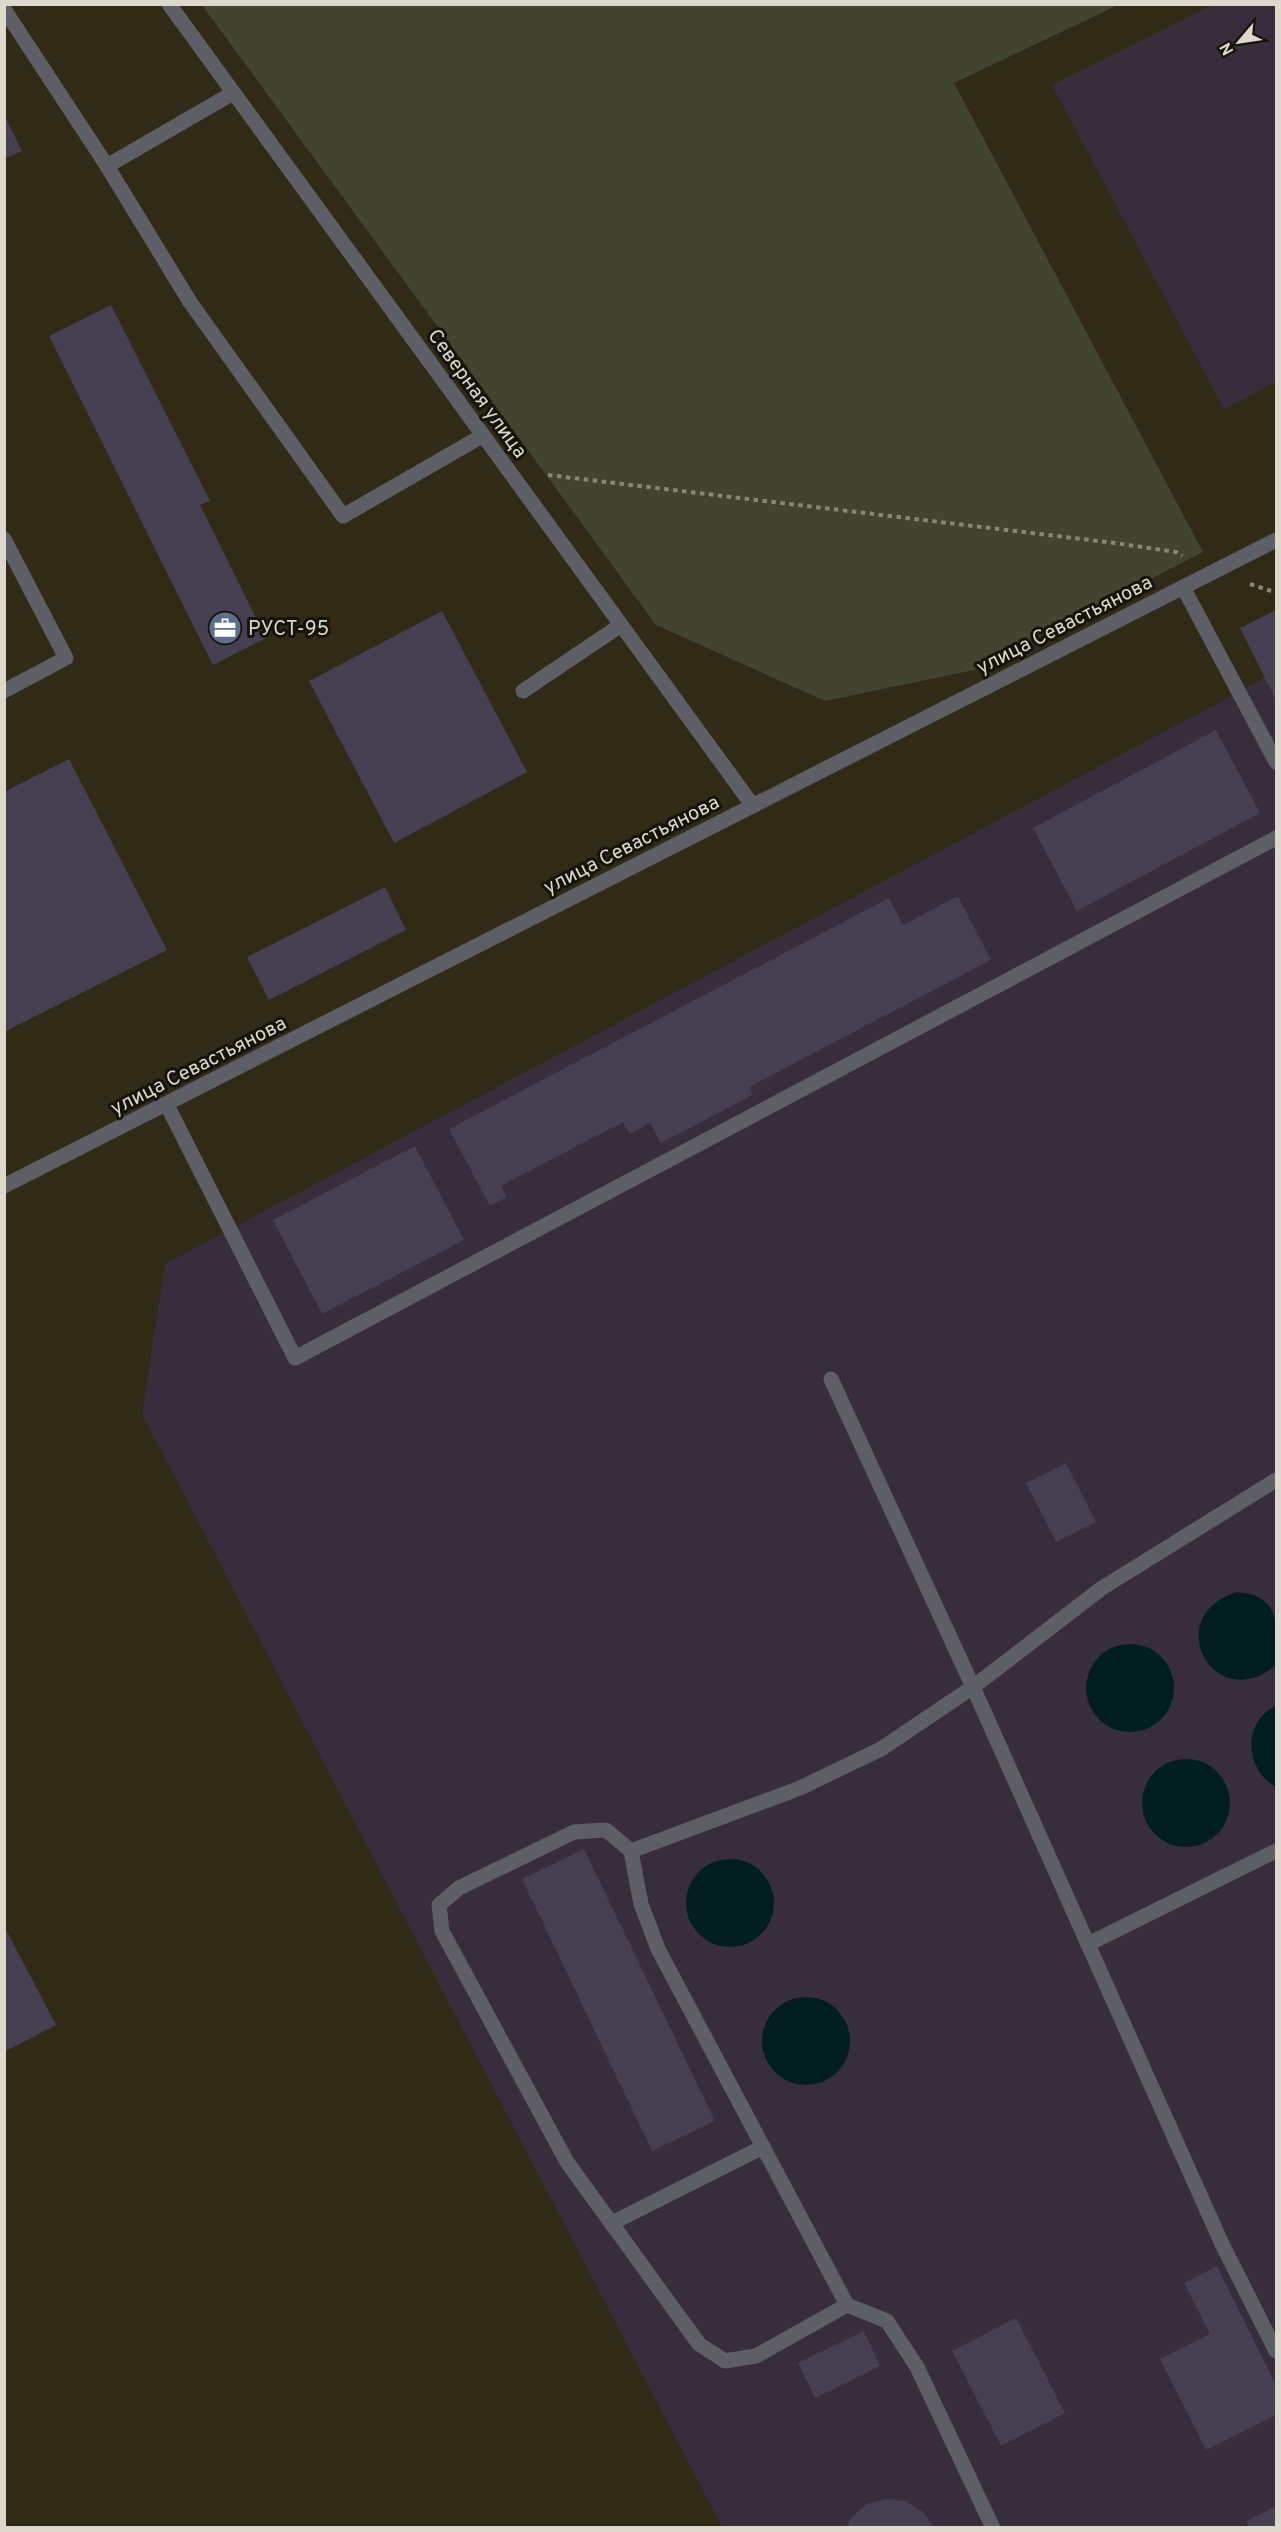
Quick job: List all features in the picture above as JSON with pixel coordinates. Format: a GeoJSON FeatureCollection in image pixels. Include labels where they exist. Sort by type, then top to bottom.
{"type":"FeatureCollection","features":[{"type":"Feature","properties":{"kind":"street","name":"Северная улица"},"geometry":{"type":"LineString","coordinates":[[169,4],[753,806]]}},
{"type":"Feature","properties":{"kind":"street"},"geometry":{"type":"LineString","coordinates":[[4,9],[107,166],[190,302],[343,516],[483,436]]}},
{"type":"Feature","properties":{"kind":"street"},"geometry":{"type":"LineString","coordinates":[[107,166],[233,93]]}},
{"type":"Feature","properties":{"kind":"street"},"geometry":{"type":"LineString","coordinates":[[4,539],[66,658],[4,691]]}},
{"type":"Feature","properties":{"kind":"street","name":"улица Севастьянова"},"geometry":{"type":"LineString","coordinates":[[4,1186],[1276,540]]}},
{"type":"Feature","properties":{"kind":"street"},"geometry":{"type":"LineString","coordinates":[[1183,587],[1276,762]]}},
{"type":"Feature","properties":{"kind":"street"},"geometry":{"type":"LineString","coordinates":[[524,691],[621,626]]}},
{"type":"Feature","properties":{"kind":"street"},"geometry":{"type":"LineString","coordinates":[[166,1105],[295,1358],[1276,838]]}},
{"type":"Feature","properties":{"kind":"street"},"geometry":{"type":"LineString","coordinates":[[831,1379],[973,1687],[1222,2244],[1276,2351]]}},
{"type":"Feature","properties":{"kind":"street"},"geometry":{"type":"LineString","coordinates":[[631,1851],[821,1778],[881,1749],[973,1687],[1102,1588],[1276,1480]]}},
{"type":"Feature","properties":{"kind":"street"},"geometry":{"type":"LineString","coordinates":[[847,2305],[756,2356],[725,2361],[699,2344],[567,2162],[442,1931],[438,1905],[459,1888],[574,1832],[606,1830],[631,1851],[641,1904],[658,1949],[847,2305],[887,2322],[917,2367],[993,2528]]}},
{"type":"Feature","properties":{"kind":"street"},"geometry":{"type":"LineString","coordinates":[[1088,1944],[1276,1851]]}},
{"type":"Feature","properties":{"kind":"street"},"geometry":{"type":"LineString","coordinates":[[612,2223],[763,2147]]}},
{"type":"Feature","properties":{"kind":"path"},"geometry":{"type":"LineString","coordinates":[[508,470],[1176,552],[1212,573],[1271,591]]}},
{"type":"Feature","properties":{"kind":"shaded area"},"geometry":{"type":"Polygon","coordinates":[[[1213,5],[1276,5],[1276,382],[1224,409],[1052,85],[1213,5]]]}},
{"type":"Feature","properties":{"kind":"shaded area"},"geometry":{"type":"Polygon","coordinates":[[[1276,672],[1276,2527],[722,2527],[142,1414],[165,1264],[1276,672]]]}},
{"type":"Feature","properties":{"kind":"green space"},"geometry":{"type":"Polygon","coordinates":[[[202,5],[1118,5],[954,83],[1203,552],[974,670],[825,701],[656,625],[202,5]]]}},
{"type":"Feature","properties":{"kind":"water"},"geometry":{"type":"Polygon","coordinates":[[[1237,1592],[1262,1599],[1269,1606],[1276,1625],[1276,1665],[1253,1678],[1233,1679],[1216,1671],[1204,1657],[1199,1639],[1201,1621],[1214,1604],[1237,1592]]]}},
{"type":"Feature","properties":{"kind":"water"},"geometry":{"type":"Polygon","coordinates":[[[1130,1644],[1155,1651],[1167,1663],[1174,1688],[1167,1713],[1155,1725],[1130,1732],[1105,1725],[1093,1713],[1086,1688],[1093,1663],[1105,1651],[1130,1644]]]}},
{"type":"Feature","properties":{"kind":"water"},"geometry":{"type":"Polygon","coordinates":[[[1276,1706],[1276,1787],[1258,1769],[1251,1746],[1252,1734],[1257,1723],[1265,1713],[1276,1706]]]}},
{"type":"Feature","properties":{"kind":"water"},"geometry":{"type":"Polygon","coordinates":[[[1186,1759],[1211,1766],[1223,1778],[1230,1803],[1223,1828],[1211,1840],[1186,1847],[1161,1840],[1149,1828],[1142,1803],[1149,1778],[1161,1766],[1186,1759]]]}},
{"type":"Feature","properties":{"kind":"water"},"geometry":{"type":"Polygon","coordinates":[[[730,1859],[755,1866],[767,1878],[774,1903],[767,1928],[755,1940],[730,1947],[705,1940],[693,1928],[686,1903],[693,1878],[705,1866],[730,1859]]]}},
{"type":"Feature","properties":{"kind":"water"},"geometry":{"type":"Polygon","coordinates":[[[806,1997],[831,2004],[843,2016],[850,2041],[843,2066],[831,2078],[806,2085],[781,2078],[769,2066],[762,2041],[769,2016],[781,2004],[806,1997]]]}},
{"type":"Feature","properties":{"kind":"building"},"geometry":{"type":"Polygon","coordinates":[[[4,115],[22,151],[4,159],[4,115]]]}},
{"type":"Feature","properties":{"kind":"building"},"geometry":{"type":"Polygon","coordinates":[[[111,305],[210,501],[200,505],[266,638],[213,665],[49,336],[111,305]]]}},
{"type":"Feature","properties":{"kind":"building"},"geometry":{"type":"Polygon","coordinates":[[[1276,610],[1276,700],[1240,628],[1276,610]]]}},
{"type":"Feature","properties":{"kind":"building"},"geometry":{"type":"Polygon","coordinates":[[[442,611],[527,772],[394,843],[309,681],[442,611]]]}},
{"type":"Feature","properties":{"kind":"building"},"geometry":{"type":"Polygon","coordinates":[[[1216,730],[1260,813],[1077,911],[1033,828],[1216,730]]]}},
{"type":"Feature","properties":{"kind":"building"},"geometry":{"type":"Polygon","coordinates":[[[69,759],[167,950],[4,1032],[4,792],[69,759]]]}},
{"type":"Feature","properties":{"kind":"building"},"geometry":{"type":"Polygon","coordinates":[[[385,887],[406,930],[269,1000],[247,957],[385,887]]]}},
{"type":"Feature","properties":{"kind":"building"},"geometry":{"type":"Polygon","coordinates":[[[958,896],[991,960],[749,1087],[753,1095],[661,1143],[650,1123],[630,1134],[623,1122],[501,1186],[507,1197],[490,1206],[449,1129],[889,898],[903,925],[958,896]]]}},
{"type":"Feature","properties":{"kind":"building"},"geometry":{"type":"Polygon","coordinates":[[[415,1146],[464,1240],[322,1314],[273,1220],[415,1146]]]}},
{"type":"Feature","properties":{"kind":"building"},"geometry":{"type":"Polygon","coordinates":[[[1066,1463],[1096,1522],[1056,1542],[1026,1483],[1066,1463]]]}},
{"type":"Feature","properties":{"kind":"building"},"geometry":{"type":"Polygon","coordinates":[[[584,1849],[715,2121],[652,2151],[522,1879],[584,1849]]]}},
{"type":"Feature","properties":{"kind":"building"},"geometry":{"type":"Polygon","coordinates":[[[4,1926],[56,2025],[4,2052],[4,1926]]]}},
{"type":"Feature","properties":{"kind":"building"},"geometry":{"type":"Polygon","coordinates":[[[1217,2266],[1276,2385],[1276,2415],[1206,2450],[1160,2359],[1210,2334],[1184,2283],[1217,2266]]]}},
{"type":"Feature","properties":{"kind":"building"},"geometry":{"type":"Polygon","coordinates":[[[1016,2318],[1065,2413],[1001,2446],[952,2351],[1016,2318]]]}},
{"type":"Feature","properties":{"kind":"building"},"geometry":{"type":"Polygon","coordinates":[[[864,2331],[880,2366],[815,2398],[798,2363],[864,2331]]]}},
{"type":"Feature","properties":{"kind":"building"},"geometry":{"type":"Polygon","coordinates":[[[886,2499],[905,2501],[922,2511],[935,2528],[846,2528],[852,2517],[867,2504],[886,2499]]]}},
{"type":"Feature","properties":{"kind":"building"},"geometry":{"type":"Polygon","coordinates":[[[1276,2506],[1276,2528],[1249,2528],[1246,2521],[1276,2506]]]}},
{"type":"Feature","properties":{"kind":"place","name":"РУСТ-95"},"geometry":{"type":"Point","coordinates":[225,628]}}]}
